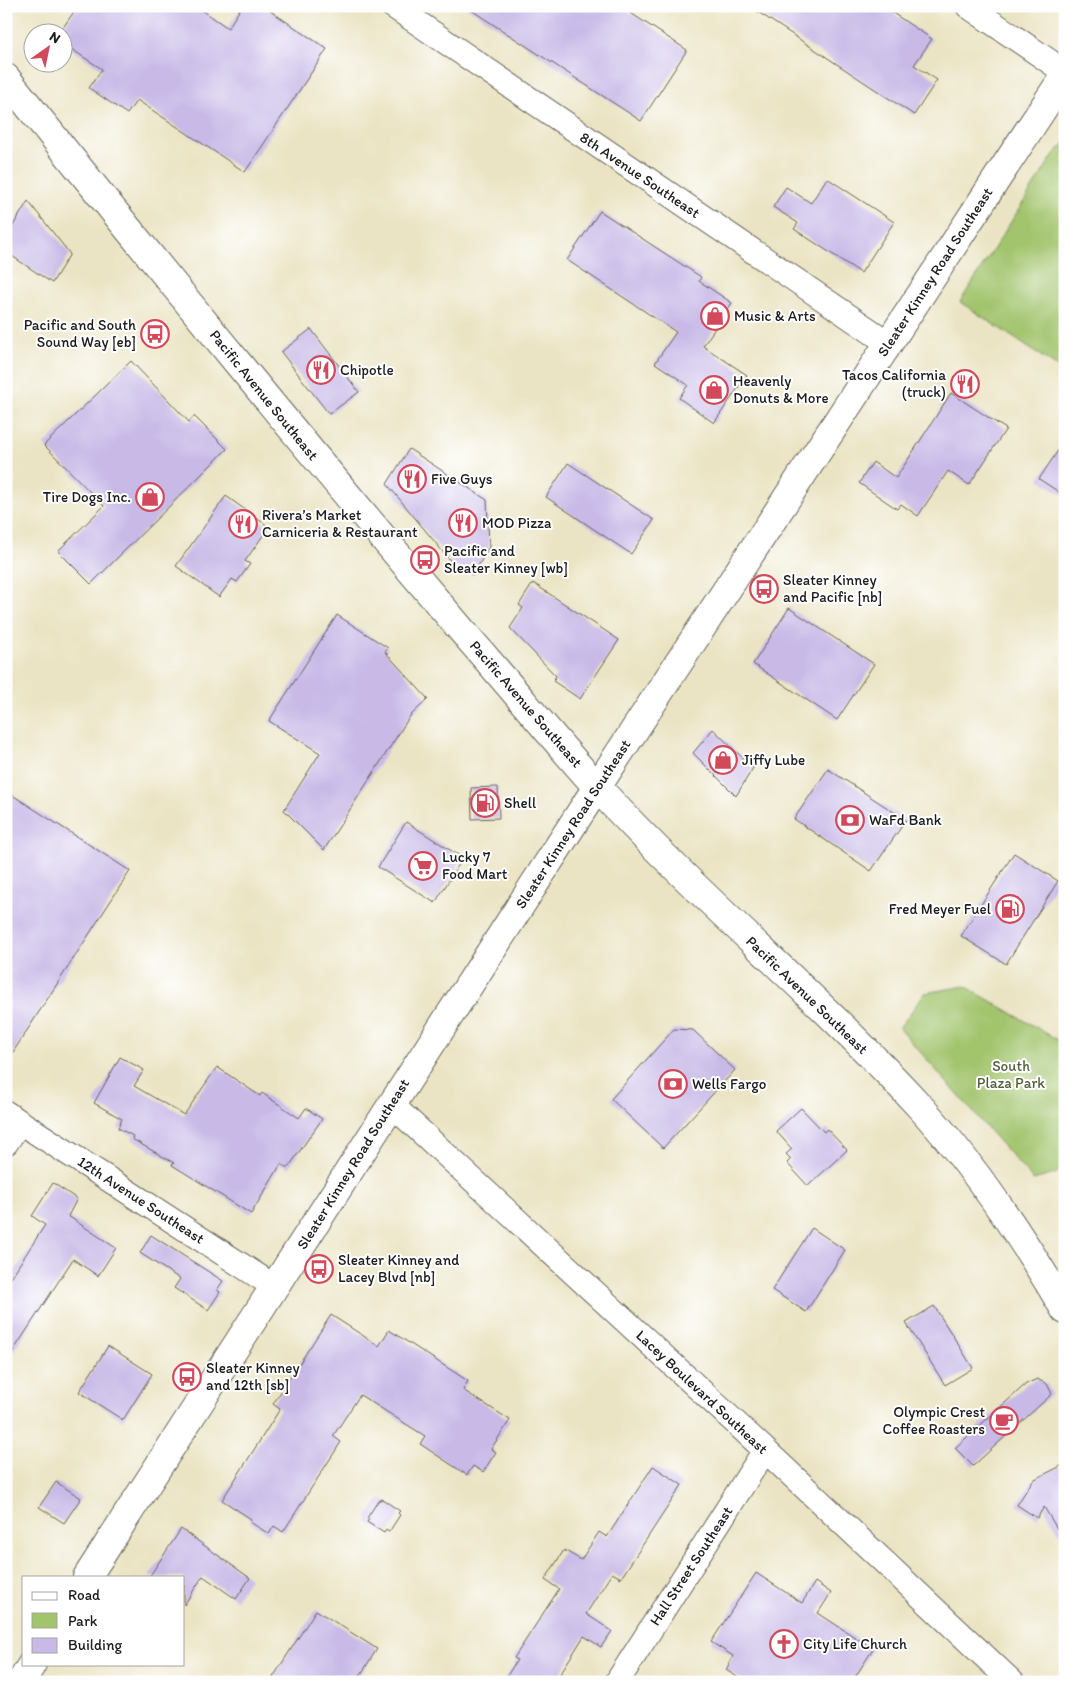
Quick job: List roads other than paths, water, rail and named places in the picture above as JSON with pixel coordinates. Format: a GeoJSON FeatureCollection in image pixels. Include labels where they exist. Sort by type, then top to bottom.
{"type":"FeatureCollection","features":[{"type":"Feature","properties":{"kind":"main road","name":"Sleater Kinney Road Southeast"},"geometry":{"type":"LineString","coordinates":[[88,1576],[597,786],[1065,73]]}},
{"type":"Feature","properties":{"kind":"main road","name":"Pacific Avenue Southeast"},"geometry":{"type":"LineString","coordinates":[[6,78],[366,520],[597,786],[702,896],[854,1039],[925,1113],[974,1173],[1041,1268],[1065,1310]]}},
{"type":"Feature","properties":{"kind":"main road"},"geometry":{"type":"LineString","coordinates":[[20,1682],[31,1666]]}},
{"type":"Feature","properties":{"kind":"street","name":"8th Avenue Southeast"},"geometry":{"type":"LineString","coordinates":[[393,6],[888,343]]}},
{"type":"Feature","properties":{"kind":"street"},"geometry":{"type":"LineString","coordinates":[[968,6],[1065,73]]}},
{"type":"Feature","properties":{"kind":"street","name":"Lacey Boulevard Southeast"},"geometry":{"type":"LineString","coordinates":[[391,1104],[765,1450],[1012,1682]]}},
{"type":"Feature","properties":{"kind":"street"},"geometry":{"type":"LineString","coordinates":[[6,1143],[13,1117]]}},
{"type":"Feature","properties":{"kind":"street","name":"12th Avenue Southeast"},"geometry":{"type":"LineString","coordinates":[[13,1117],[275,1287]]}},
{"type":"Feature","properties":{"kind":"street","name":"Hall Street Southeast"},"geometry":{"type":"LineString","coordinates":[[617,1682],[765,1450]]}},
{"type":"Feature","properties":{"kind":"place","name":"Music & Arts"},"geometry":{"type":"Point","coordinates":[715,316]}},
{"type":"Feature","properties":{"kind":"place","name":"Pacific and South Sound Way [eb]"},"geometry":{"type":"Point","coordinates":[155,334]}},
{"type":"Feature","properties":{"kind":"place","name":"Chipotle"},"geometry":{"type":"Point","coordinates":[321,370]}},
{"type":"Feature","properties":{"kind":"place","name":"Tacos California (truck)"},"geometry":{"type":"Point","coordinates":[965,384]}},
{"type":"Feature","properties":{"kind":"place","name":"Heavenly Donuts & More"},"geometry":{"type":"Point","coordinates":[714,390]}},
{"type":"Feature","properties":{"kind":"place","name":"Five Guys"},"geometry":{"type":"Point","coordinates":[412,479]}},
{"type":"Feature","properties":{"kind":"place","name":"Tire Dogs Inc."},"geometry":{"type":"Point","coordinates":[150,497]}},
{"type":"Feature","properties":{"kind":"place","name":"MOD Pizza"},"geometry":{"type":"Point","coordinates":[463,523]}},
{"type":"Feature","properties":{"kind":"place","name":"Rivera’s Market Carniceria & Restaurant"},"geometry":{"type":"Point","coordinates":[243,524]}},
{"type":"Feature","properties":{"kind":"place","name":"Pacific and Sleater Kinney [wb]"},"geometry":{"type":"Point","coordinates":[425,560]}},
{"type":"Feature","properties":{"kind":"place","name":"Sleater Kinney and Pacific [nb]"},"geometry":{"type":"Point","coordinates":[764,589]}},
{"type":"Feature","properties":{"kind":"place","name":"Jiffy Lube"},"geometry":{"type":"Point","coordinates":[723,760]}},
{"type":"Feature","properties":{"kind":"place","name":"Shell"},"geometry":{"type":"Point","coordinates":[485,803]}},
{"type":"Feature","properties":{"kind":"place","name":"WaFd Bank"},"geometry":{"type":"Point","coordinates":[850,820]}},
{"type":"Feature","properties":{"kind":"place","name":"Lucky 7 Food Mart"},"geometry":{"type":"Point","coordinates":[423,866]}},
{"type":"Feature","properties":{"kind":"place","name":"Fred Meyer Fuel"},"geometry":{"type":"Point","coordinates":[1010,909]}},
{"type":"Feature","properties":{"kind":"place","name":"Wells Fargo"},"geometry":{"type":"Point","coordinates":[673,1084]}},
{"type":"Feature","properties":{"kind":"place","name":"Sleater Kinney and Lacey Blvd [nb]"},"geometry":{"type":"Point","coordinates":[319,1269]}},
{"type":"Feature","properties":{"kind":"place","name":"Sleater Kinney and 12th [sb]"},"geometry":{"type":"Point","coordinates":[187,1377]}},
{"type":"Feature","properties":{"kind":"place","name":"Olympic Crest Coffee Roasters"},"geometry":{"type":"Point","coordinates":[1004,1421]}},
{"type":"Feature","properties":{"kind":"place","name":"City Life Church"},"geometry":{"type":"Point","coordinates":[784,1644]}},
{"type":"Feature","properties":{"kind":"park label","name":"South Plaza Park"},"geometry":{"type":"Point","coordinates":[1011,1074]}}]}
